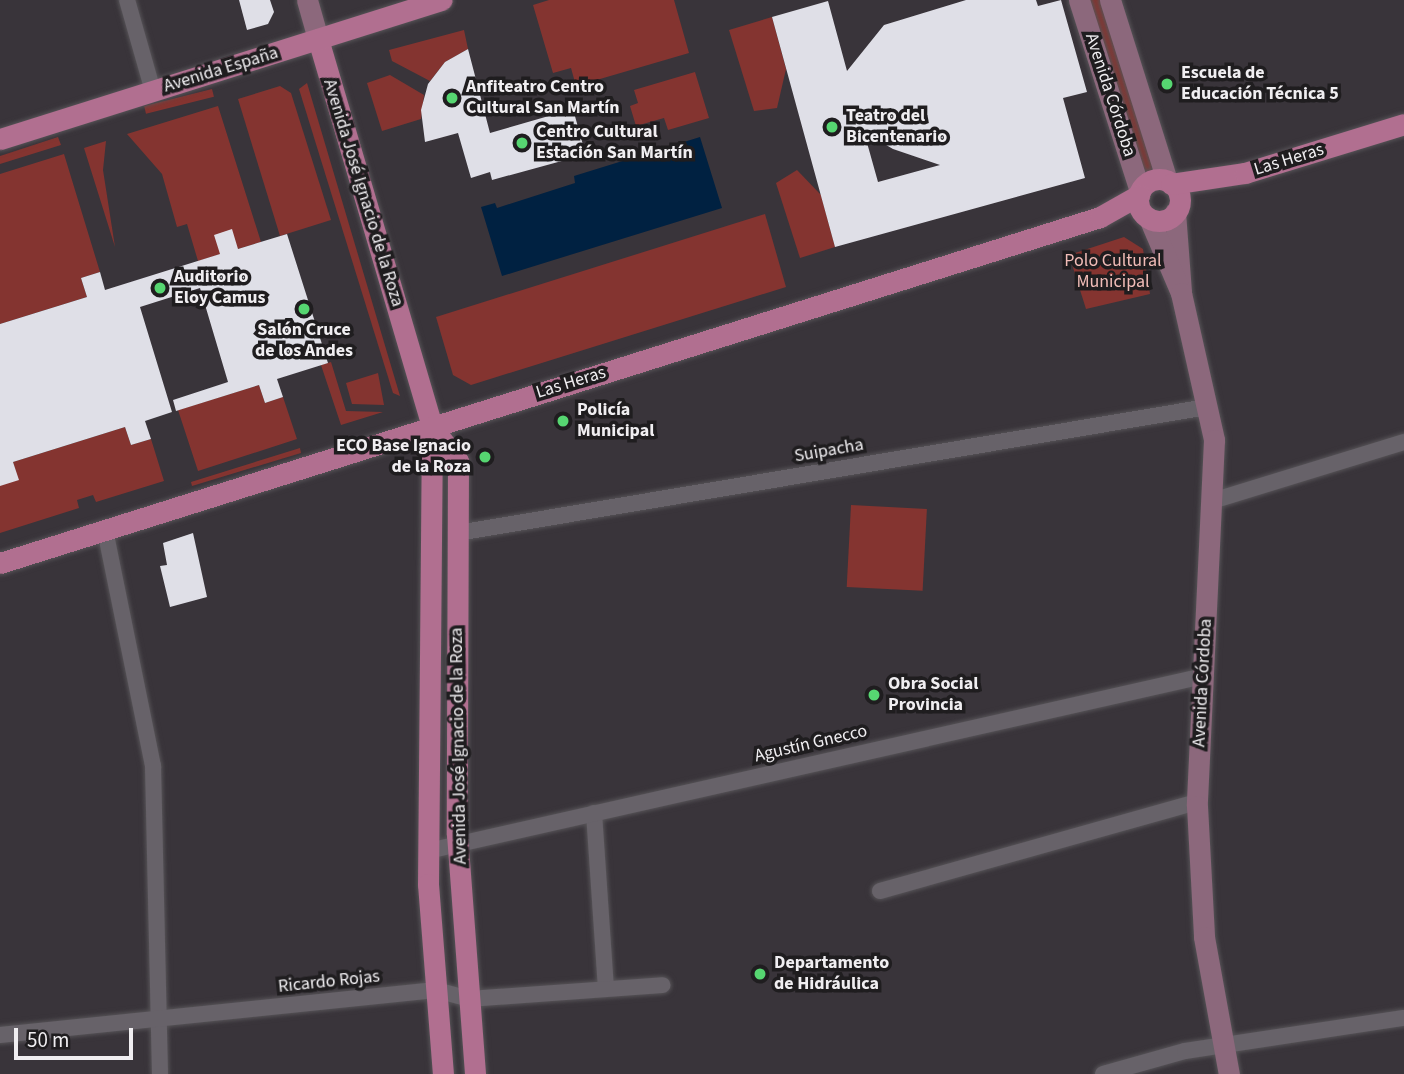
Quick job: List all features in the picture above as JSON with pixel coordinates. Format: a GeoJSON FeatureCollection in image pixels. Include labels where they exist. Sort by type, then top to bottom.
{"type":"FeatureCollection","features":[{"type":"Feature","properties":{"kind":"main road","name":"Avenida José Ignacio de la Roza"},"geometry":{"type":"LineString","coordinates":[[307,0],[432,427],[428,884],[443,1074]]}},
{"type":"Feature","properties":{"kind":"main road","name":"Avenida España"},"geometry":{"type":"LineString","coordinates":[[0,139],[442,0]]}},
{"type":"Feature","properties":{"kind":"main road","name":"Avenida Córdoba"},"geometry":{"type":"LineString","coordinates":[[1079,0],[1140,193]]}},
{"type":"Feature","properties":{"kind":"main road","name":"Avenida Córdoba"},"geometry":{"type":"LineString","coordinates":[[1110,0],[1169,183]]}},
{"type":"Feature","properties":{"kind":"main road","name":"Las Heras"},"geometry":{"type":"LineString","coordinates":[[1169,183],[1245,173],[1404,124]]}},
{"type":"Feature","properties":{"kind":"main road"},"geometry":{"type":"LineString","coordinates":[[1153,180],[1169,183],[1179,195],[1175,212],[1163,221],[1149,218],[1138,205],[1140,193],[1153,180]]}},
{"type":"Feature","properties":{"kind":"main road","name":"Las Heras"},"geometry":{"type":"LineString","coordinates":[[0,563],[1100,217],[1140,193]]}},
{"type":"Feature","properties":{"kind":"main road","name":"Avenida Córdoba"},"geometry":{"type":"LineString","coordinates":[[1175,212],[1181,293],[1214,440],[1197,802],[1205,937],[1229,1074]]}},
{"type":"Feature","properties":{"kind":"main road","name":"Avenida Córdoba"},"geometry":{"type":"LineString","coordinates":[[1149,218],[1181,293]]}},
{"type":"Feature","properties":{"kind":"main road","name":"Avenida José Ignacio de la Roza"},"geometry":{"type":"LineString","coordinates":[[432,427],[458,461],[458,844],[475,1074]]}},
{"type":"Feature","properties":{"kind":"main road"},"geometry":{"type":"LineString","coordinates":[[428,884],[448,967],[469,999]]}},
{"type":"Feature","properties":{"kind":"street"},"geometry":{"type":"LineString","coordinates":[[127,0],[153,91]]}},
{"type":"Feature","properties":{"kind":"street","name":"Suipacha"},"geometry":{"type":"LineString","coordinates":[[458,533],[1207,407]]}},
{"type":"Feature","properties":{"kind":"street"},"geometry":{"type":"LineString","coordinates":[[1212,501],[1404,442]]}},
{"type":"Feature","properties":{"kind":"street"},"geometry":{"type":"LineString","coordinates":[[105,530],[153,766],[160,1074]]}},
{"type":"Feature","properties":{"kind":"street","name":"Agustín Gnecco"},"geometry":{"type":"LineString","coordinates":[[428,851],[1203,676]]}},
{"type":"Feature","properties":{"kind":"street"},"geometry":{"type":"LineString","coordinates":[[880,891],[1197,802]]}},
{"type":"Feature","properties":{"kind":"street"},"geometry":{"type":"LineString","coordinates":[[594,813],[606,989]]}},
{"type":"Feature","properties":{"kind":"street","name":"Ricardo Rojas"},"geometry":{"type":"LineString","coordinates":[[0,1035],[436,990],[469,999],[662,985]]}},
{"type":"Feature","properties":{"kind":"street"},"geometry":{"type":"LineString","coordinates":[[1103,1074],[1224,1045],[1404,1018]]}},
{"type":"Feature","properties":{"kind":"green space"},"geometry":{"type":"Polygon","coordinates":[[[549,0],[674,0],[689,53],[576,86],[571,68],[553,73],[533,5],[549,0]]]}},
{"type":"Feature","properties":{"kind":"green space"},"geometry":{"type":"Polygon","coordinates":[[[1089,0],[1101,0],[1156,170],[1143,174],[1089,0]]]}},
{"type":"Feature","properties":{"kind":"green space"},"geometry":{"type":"Polygon","coordinates":[[[772,17],[786,69],[777,108],[754,111],[729,30],[772,17]]]}},
{"type":"Feature","properties":{"kind":"green space"},"geometry":{"type":"Polygon","coordinates":[[[464,30],[468,49],[445,62],[430,81],[392,61],[389,50],[464,30]]]}},
{"type":"Feature","properties":{"kind":"green space"},"geometry":{"type":"Polygon","coordinates":[[[695,72],[709,118],[668,130],[664,118],[636,126],[630,106],[638,103],[634,90],[695,72]]]}},
{"type":"Feature","properties":{"kind":"green space"},"geometry":{"type":"Polygon","coordinates":[[[390,75],[424,95],[421,119],[382,131],[367,83],[390,75]]]}},
{"type":"Feature","properties":{"kind":"green space"},"geometry":{"type":"Polygon","coordinates":[[[307,83],[400,396],[393,393],[299,89],[307,83]]]}},
{"type":"Feature","properties":{"kind":"green space"},"geometry":{"type":"Polygon","coordinates":[[[280,86],[291,93],[331,220],[280,236],[238,99],[280,86]]]}},
{"type":"Feature","properties":{"kind":"green space"},"geometry":{"type":"Polygon","coordinates":[[[212,89],[214,97],[146,114],[144,106],[212,89]]]}},
{"type":"Feature","properties":{"kind":"green space"},"geometry":{"type":"Polygon","coordinates":[[[218,106],[261,242],[198,261],[187,224],[177,227],[162,174],[127,134],[218,106]]]}},
{"type":"Feature","properties":{"kind":"green space"},"geometry":{"type":"Polygon","coordinates":[[[58,137],[61,145],[0,164],[0,156],[58,137]]]}},
{"type":"Feature","properties":{"kind":"green space"},"geometry":{"type":"Polygon","coordinates":[[[106,141],[103,170],[115,247],[84,148],[106,141]]]}},
{"type":"Feature","properties":{"kind":"green space"},"geometry":{"type":"Polygon","coordinates":[[[64,154],[100,272],[81,278],[87,297],[0,324],[0,174],[64,154]]]}},
{"type":"Feature","properties":{"kind":"green space"},"geometry":{"type":"Polygon","coordinates":[[[797,170],[821,195],[835,247],[800,258],[776,183],[797,170]]]}},
{"type":"Feature","properties":{"kind":"green space"},"geometry":{"type":"Polygon","coordinates":[[[765,214],[786,287],[471,385],[453,375],[436,317],[765,214]]]}},
{"type":"Feature","properties":{"kind":"green space","name":"Polo Cultural Municipal"},"geometry":{"type":"Polygon","coordinates":[[[1124,237],[1143,249],[1150,294],[1086,309],[1069,255],[1124,237]]]}},
{"type":"Feature","properties":{"kind":"green space"},"geometry":{"type":"Polygon","coordinates":[[[331,362],[346,411],[383,412],[341,425],[321,365],[331,362]]]}},
{"type":"Feature","properties":{"kind":"green space"},"geometry":{"type":"Polygon","coordinates":[[[378,373],[384,405],[352,404],[346,383],[378,373]]]}},
{"type":"Feature","properties":{"kind":"green space"},"geometry":{"type":"Polygon","coordinates":[[[259,385],[265,403],[283,397],[297,439],[198,471],[178,410],[259,385]]]}},
{"type":"Feature","properties":{"kind":"green space"},"geometry":{"type":"Polygon","coordinates":[[[125,427],[131,445],[151,439],[164,481],[96,502],[93,495],[77,500],[79,508],[0,533],[0,481],[18,480],[13,462],[125,427]]]}},
{"type":"Feature","properties":{"kind":"green space"},"geometry":{"type":"Polygon","coordinates":[[[300,448],[301,453],[192,486],[191,482],[300,448]]]}},
{"type":"Feature","properties":{"kind":"green space"},"geometry":{"type":"Polygon","coordinates":[[[851,505],[927,509],[923,591],[847,587],[851,505]]]}},
{"type":"Feature","properties":{"kind":"water"},"geometry":{"type":"Polygon","coordinates":[[[700,137],[722,208],[502,276],[481,207],[495,203],[497,208],[575,183],[574,176],[700,137]]]}},
{"type":"Feature","properties":{"kind":"building"},"geometry":{"type":"Polygon","coordinates":[[[239,0],[270,0],[274,12],[268,24],[247,30],[239,0]]]}},
{"type":"Feature","properties":{"kind":"building"},"geometry":{"type":"Polygon","coordinates":[[[966,0],[1036,0],[1038,6],[1061,0],[1087,92],[1063,98],[1085,178],[835,247],[772,17],[828,1],[847,71],[884,25],[966,0]],[[864,132],[878,182],[940,165],[893,149],[864,132]]]}},
{"type":"Feature","properties":{"kind":"building"},"geometry":{"type":"Polygon","coordinates":[[[468,49],[490,133],[573,109],[583,145],[566,150],[569,159],[492,180],[490,172],[471,178],[458,133],[425,142],[421,110],[428,84],[445,62],[468,49]]]}},
{"type":"Feature","properties":{"kind":"building"},"geometry":{"type":"Polygon","coordinates":[[[232,229],[238,249],[287,234],[328,363],[277,379],[283,397],[265,403],[259,385],[176,411],[173,400],[228,382],[200,288],[140,307],[172,412],[145,421],[151,439],[131,445],[125,427],[13,462],[19,480],[0,486],[0,324],[87,297],[81,278],[100,272],[105,290],[220,254],[214,235],[232,229]]]}},
{"type":"Feature","properties":{"kind":"building"},"geometry":{"type":"Polygon","coordinates":[[[193,533],[207,597],[170,607],[160,566],[167,565],[163,543],[193,533]]]}},
{"type":"Feature","properties":{"kind":"place","name":"Escuela de Educación Técnica 5"},"geometry":{"type":"Point","coordinates":[1167,84]}},
{"type":"Feature","properties":{"kind":"place","name":"Anfiteatro Centro Cultural San Martín"},"geometry":{"type":"Point","coordinates":[452,98]}},
{"type":"Feature","properties":{"kind":"place","name":"Teatro del Bicentenario"},"geometry":{"type":"Point","coordinates":[832,127]}},
{"type":"Feature","properties":{"kind":"place","name":"Centro Cultural Estación San Martín"},"geometry":{"type":"Point","coordinates":[522,143]}},
{"type":"Feature","properties":{"kind":"place","name":"Auditorio Eloy Camus"},"geometry":{"type":"Point","coordinates":[160,288]}},
{"type":"Feature","properties":{"kind":"place","name":"Salón Cruce de los Andes"},"geometry":{"type":"Point","coordinates":[304,309]}},
{"type":"Feature","properties":{"kind":"place","name":"Policía Municipal"},"geometry":{"type":"Point","coordinates":[563,421]}},
{"type":"Feature","properties":{"kind":"place","name":"ECO Base Ignacio de la Roza"},"geometry":{"type":"Point","coordinates":[485,457]}},
{"type":"Feature","properties":{"kind":"place","name":"Obra Social Provincia"},"geometry":{"type":"Point","coordinates":[874,695]}},
{"type":"Feature","properties":{"kind":"place","name":"Departamento de Hidráulica"},"geometry":{"type":"Point","coordinates":[760,974]}}]}
